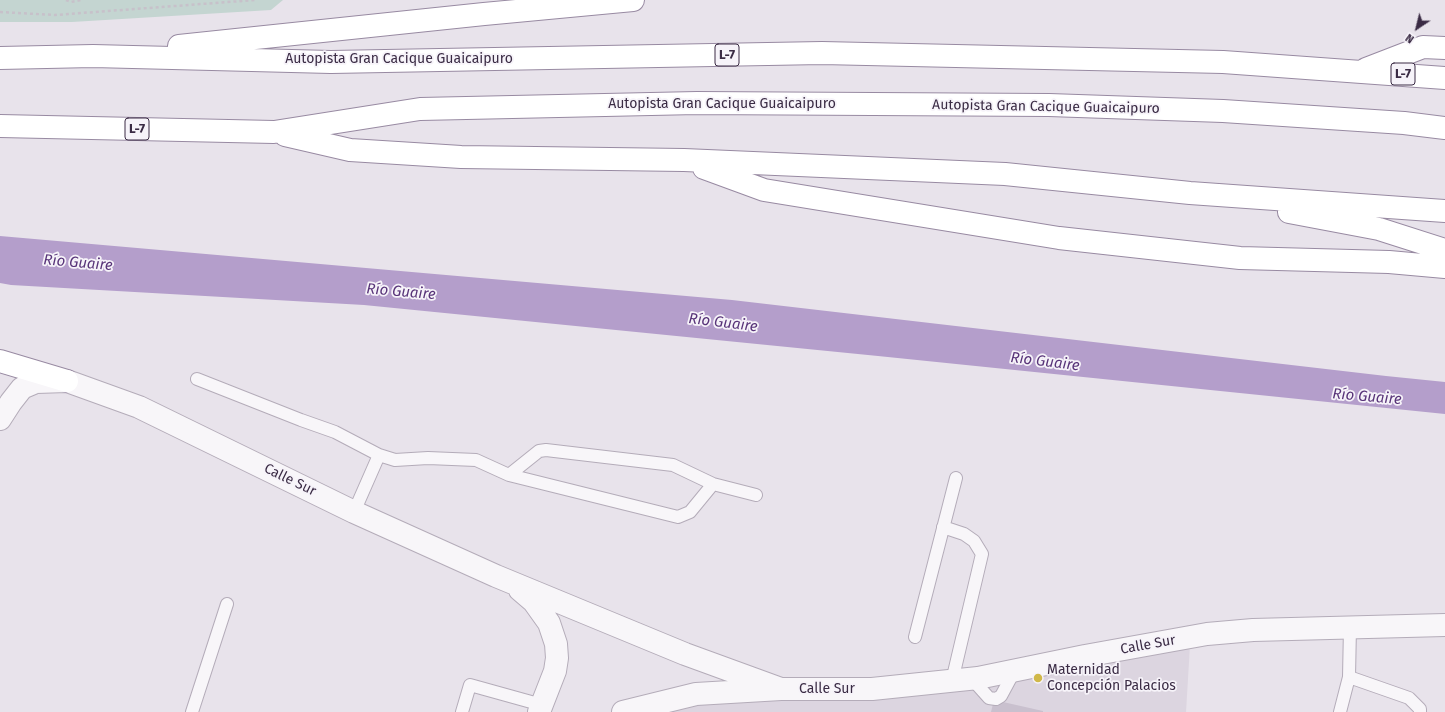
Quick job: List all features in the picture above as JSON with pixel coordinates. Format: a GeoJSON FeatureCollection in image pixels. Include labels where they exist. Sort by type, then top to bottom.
{"type":"FeatureCollection","features":[{"type":"Feature","properties":{"kind":"highway"},"geometry":{"type":"LineString","coordinates":[[93,56],[476,15],[633,0]]}},
{"type":"Feature","properties":{"kind":"highway"},"geometry":{"type":"LineString","coordinates":[[1361,71],[1424,47],[1445,48]]}},
{"type":"Feature","properties":{"kind":"highway","name":"Autopista Gran Cacique Guaicaipuro"},"geometry":{"type":"LineString","coordinates":[[0,58],[93,56],[331,62],[822,53],[1223,62],[1445,78]]}},
{"type":"Feature","properties":{"kind":"highway","name":"Autopista Gran Cacique Guaicaipuro"},"geometry":{"type":"LineString","coordinates":[[0,126],[274,132],[420,109],[697,103],[1049,105],[1223,111],[1404,123],[1445,128]]}},
{"type":"Feature","properties":{"kind":"highway"},"geometry":{"type":"LineString","coordinates":[[1404,123],[1445,140]]}},
{"type":"Feature","properties":{"kind":"highway"},"geometry":{"type":"LineString","coordinates":[[274,132],[350,150],[461,158],[684,160],[1006,174],[1190,193],[1445,211]]}},
{"type":"Feature","properties":{"kind":"highway"},"geometry":{"type":"LineString","coordinates":[[684,160],[764,190],[1059,238],[1240,258],[1388,262],[1445,267]]}},
{"type":"Feature","properties":{"kind":"highway"},"geometry":{"type":"LineString","coordinates":[[1190,193],[1379,228],[1445,250]]}},
{"type":"Feature","properties":{"kind":"highway"},"geometry":{"type":"LineString","coordinates":[[0,361],[67,381]]}},
{"type":"Feature","properties":{"kind":"street"},"geometry":{"type":"LineString","coordinates":[[0,419],[22,388],[36,382],[67,381]]}},
{"type":"Feature","properties":{"kind":"street","name":"Calle Sur"},"geometry":{"type":"LineString","coordinates":[[67,381],[139,407],[354,512],[512,582],[685,654],[781,689]]}},
{"type":"Feature","properties":{"kind":"street","name":"Calle Sur"},"geometry":{"type":"LineString","coordinates":[[512,582],[534,602],[549,623],[556,644],[557,658],[555,671],[541,709]]}},
{"type":"Feature","properties":{"kind":"street","name":"Calle Sur"},"geometry":{"type":"LineString","coordinates":[[623,712],[696,694],[781,689],[872,689],[962,680],[1207,634],[1253,630],[1445,625]]}},
{"type":"Feature","properties":{"kind":"lane"},"geometry":{"type":"LineString","coordinates":[[197,379],[301,420],[336,432],[379,455],[395,460],[428,458],[476,460],[509,475],[678,517],[690,512],[713,484]]}},
{"type":"Feature","properties":{"kind":"lane"},"geometry":{"type":"LineString","coordinates":[[509,475],[539,451],[546,450],[673,465],[713,484],[756,495]]}},
{"type":"Feature","properties":{"kind":"lane"},"geometry":{"type":"LineString","coordinates":[[354,512],[379,455]]}},
{"type":"Feature","properties":{"kind":"lane"},"geometry":{"type":"LineString","coordinates":[[915,637],[956,478]]}},
{"type":"Feature","properties":{"kind":"lane"},"geometry":{"type":"LineString","coordinates":[[943,527],[964,534],[974,541],[982,554],[962,680]]}},
{"type":"Feature","properties":{"kind":"lane"},"geometry":{"type":"LineString","coordinates":[[192,712],[227,604]]}},
{"type":"Feature","properties":{"kind":"lane"},"geometry":{"type":"LineString","coordinates":[[1340,712],[1349,677],[1350,627]]}},
{"type":"Feature","properties":{"kind":"lane"},"geometry":{"type":"LineString","coordinates":[[1349,677],[1409,698],[1420,709],[1420,712]]}},
{"type":"Feature","properties":{"kind":"lane"},"geometry":{"type":"LineString","coordinates":[[462,712],[470,685],[541,709]]}},
{"type":"Feature","properties":{"kind":"path"},"geometry":{"type":"LineString","coordinates":[[66,0],[71,2],[81,0]]}},
{"type":"Feature","properties":{"kind":"path"},"geometry":{"type":"LineString","coordinates":[[0,12],[55,15],[254,0]]}},
{"type":"Feature","properties":{"kind":"shaded area"},"geometry":{"type":"Polygon","coordinates":[[[0,0],[283,0],[271,10],[72,22],[0,22],[0,0]]]}},
{"type":"Feature","properties":{"kind":"shaded area","name":"Maternidad Concepción Palacios"},"geometry":{"type":"Polygon","coordinates":[[[1190,645],[1186,712],[631,712],[1190,645]]]}},
{"type":"Feature","properties":{"kind":"water","name":"Río Guaire"},"geometry":{"type":"Polygon","coordinates":[[[0,236],[732,300],[1445,382],[1445,414],[364,305],[11,285],[0,283],[0,236]]]}},
{"type":"Feature","properties":{"kind":"building"},"geometry":{"type":"Polygon","coordinates":[[[994,700],[1043,711],[1043,712],[991,712],[994,700]]]}},
{"type":"Feature","properties":{"kind":"place","name":"Maternidad Concepción Palacios"},"geometry":{"type":"Point","coordinates":[1038,678]}}]}
